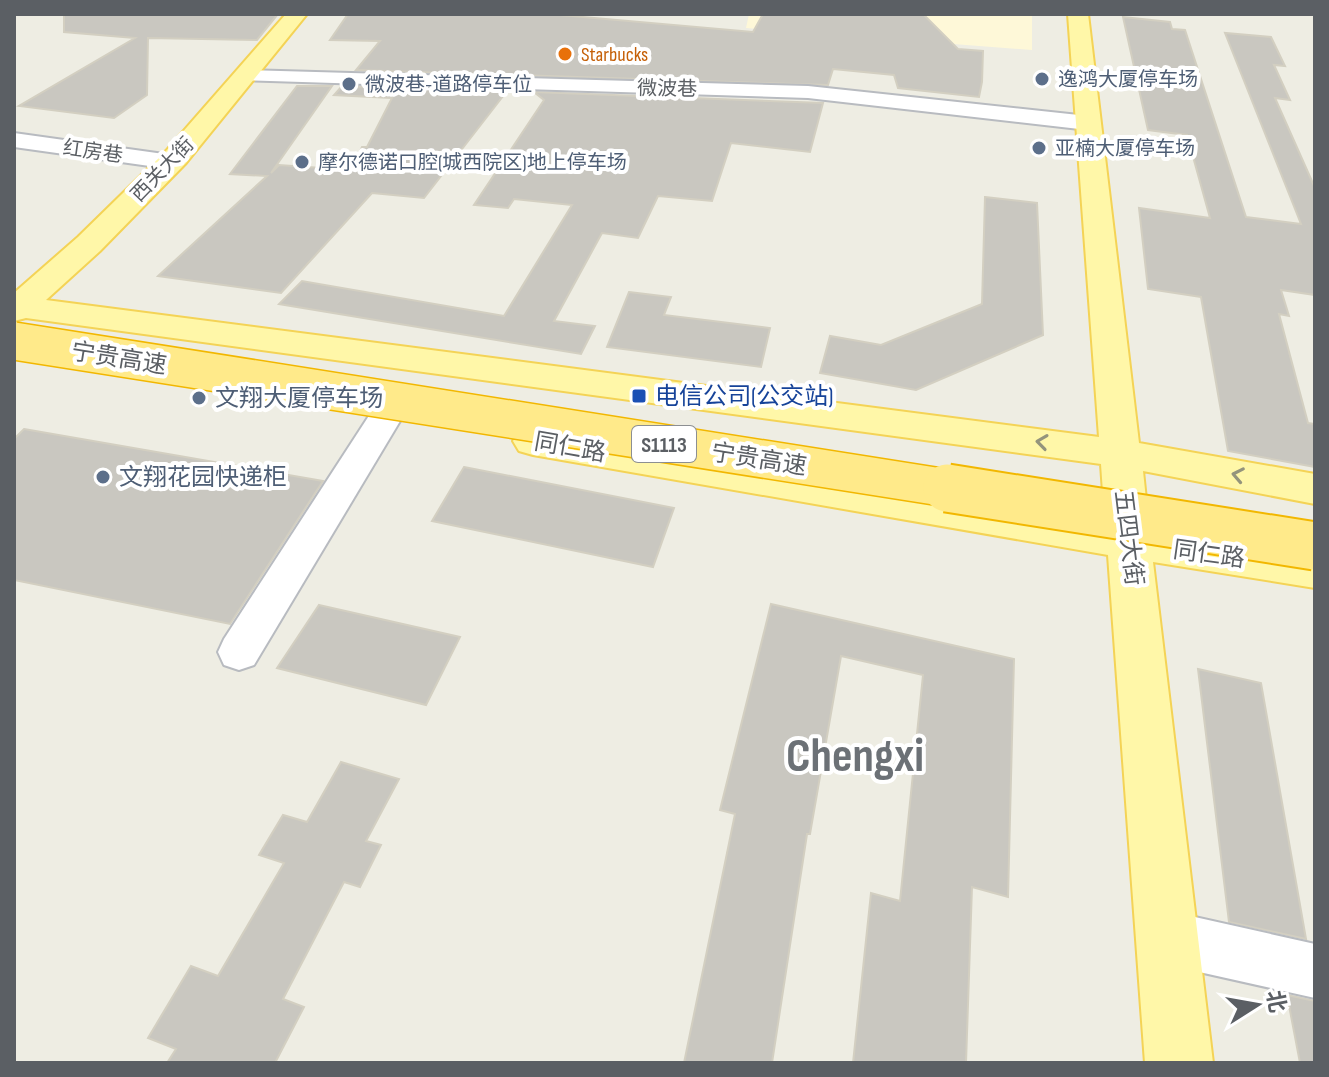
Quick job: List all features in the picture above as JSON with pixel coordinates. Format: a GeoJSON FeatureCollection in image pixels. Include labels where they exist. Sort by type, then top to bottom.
{"type":"FeatureCollection","features":[{"type":"Feature","properties":{"kind":"highway","name":"宁贵高速"},"geometry":{"type":"LineString","coordinates":[[15,316],[1315,515]]}},
{"type":"Feature","properties":{"kind":"highway","name":"宁贵高速"},"geometry":{"type":"LineString","coordinates":[[15,316],[1315,546]]}},
{"type":"Feature","properties":{"kind":"main road","name":"西关大街"},"geometry":{"type":"LineString","coordinates":[[15,316],[171,162],[297,14]]}},
{"type":"Feature","properties":{"kind":"main road","name":"五四大街"},"geometry":{"type":"LineString","coordinates":[[1078,14],[1179,1063]]}},
{"type":"Feature","properties":{"kind":"main road"},"geometry":{"type":"LineString","coordinates":[[15,316],[1119,453],[1315,489]]}},
{"type":"Feature","properties":{"kind":"main road","name":"同仁路"},"geometry":{"type":"LineString","coordinates":[[14,353],[1131,542],[1315,570]]}},
{"type":"Feature","properties":{"kind":"street","name":"微波巷"},"geometry":{"type":"LineString","coordinates":[[245,76],[808,92],[1088,123]]}},
{"type":"Feature","properties":{"kind":"street","name":"红房巷"},"geometry":{"type":"LineString","coordinates":[[14,140],[171,162]]}},
{"type":"Feature","properties":{"kind":"street"},"geometry":{"type":"LineString","coordinates":[[239,652],[386,416]]}},
{"type":"Feature","properties":{"kind":"street"},"geometry":{"type":"LineString","coordinates":[[1168,938],[1315,971]]}},
{"type":"Feature","properties":{"kind":"shaded area"},"geometry":{"type":"Polygon","coordinates":[[[749,14],[1032,14],[1032,50],[746,28],[749,14]]]}},
{"type":"Feature","properties":{"kind":"building"},"geometry":{"type":"Polygon","coordinates":[[[64,14],[278,14],[257,40],[148,38],[147,95],[114,118],[19,106],[135,38],[64,32],[64,14]]]}},
{"type":"Feature","properties":{"kind":"building"},"geometry":{"type":"Polygon","coordinates":[[[348,14],[549,14],[753,32],[763,14],[923,14],[958,49],[983,51],[982,82],[979,97],[898,88],[894,75],[833,69],[828,85],[356,70],[380,41],[330,40],[348,14]]]}},
{"type":"Feature","properties":{"kind":"building"},"geometry":{"type":"Polygon","coordinates":[[[1123,17],[1170,22],[1172,29],[1185,30],[1246,217],[1301,224],[1225,33],[1271,37],[1285,66],[1274,65],[1290,100],[1275,98],[1315,188],[1315,295],[1281,290],[1289,316],[1279,314],[1308,423],[1315,424],[1315,467],[1228,451],[1201,297],[1148,289],[1139,208],[1210,218],[1187,135],[1148,130],[1123,17]]]}},
{"type":"Feature","properties":{"kind":"building"},"geometry":{"type":"Polygon","coordinates":[[[297,86],[332,86],[271,173],[279,165],[351,170],[362,147],[367,147],[392,98],[334,95],[342,86],[507,91],[424,198],[372,193],[281,293],[158,276],[267,176],[230,174],[297,86]]]}},
{"type":"Feature","properties":{"kind":"building"},"geometry":{"type":"Polygon","coordinates":[[[534,92],[823,103],[810,152],[731,143],[712,201],[658,196],[638,238],[602,233],[554,321],[595,326],[581,354],[279,304],[302,281],[504,316],[572,205],[514,199],[508,208],[474,205],[544,100],[534,92]]]}},
{"type":"Feature","properties":{"kind":"building"},"geometry":{"type":"Polygon","coordinates":[[[985,197],[1037,203],[1043,335],[916,390],[820,373],[830,336],[881,345],[982,304],[985,197]]]}},
{"type":"Feature","properties":{"kind":"building"},"geometry":{"type":"Polygon","coordinates":[[[629,292],[671,297],[664,315],[770,328],[761,367],[607,347],[629,292]]]}},
{"type":"Feature","properties":{"kind":"building"},"geometry":{"type":"Polygon","coordinates":[[[24,429],[323,481],[230,624],[14,580],[14,439],[24,429]]]}},
{"type":"Feature","properties":{"kind":"building"},"geometry":{"type":"Polygon","coordinates":[[[464,467],[674,508],[653,567],[432,521],[464,467]]]}},
{"type":"Feature","properties":{"kind":"building"},"geometry":{"type":"Polygon","coordinates":[[[771,604],[1014,659],[1008,897],[972,887],[966,1063],[853,1063],[871,893],[900,901],[923,675],[841,656],[810,834],[807,834],[772,1063],[684,1063],[735,814],[720,810],[771,604]]]}},
{"type":"Feature","properties":{"kind":"building"},"geometry":{"type":"Polygon","coordinates":[[[319,605],[460,637],[426,705],[277,668],[319,605]]]}},
{"type":"Feature","properties":{"kind":"building"},"geometry":{"type":"Polygon","coordinates":[[[1198,669],[1261,683],[1306,939],[1229,922],[1198,669]]]}},
{"type":"Feature","properties":{"kind":"building"},"geometry":{"type":"Polygon","coordinates":[[[341,762],[399,779],[366,841],[381,845],[360,887],[344,882],[283,999],[304,1007],[275,1063],[167,1063],[176,1049],[148,1038],[191,966],[218,976],[284,863],[259,855],[283,815],[307,822],[341,762]]]}},
{"type":"Feature","properties":{"kind":"building"},"geometry":{"type":"Polygon","coordinates":[[[1287,995],[1315,1001],[1315,1063],[1300,1063],[1287,995]]]}},
{"type":"Feature","properties":{"kind":"place","name":"Starbucks"},"geometry":{"type":"Point","coordinates":[565,54]}},
{"type":"Feature","properties":{"kind":"place","name":"逸鸿大厦停车场"},"geometry":{"type":"Point","coordinates":[1042,79]}},
{"type":"Feature","properties":{"kind":"place","name":"微波巷-道路停车位"},"geometry":{"type":"Point","coordinates":[349,84]}},
{"type":"Feature","properties":{"kind":"place","name":"亚楠大厦停车场"},"geometry":{"type":"Point","coordinates":[1039,148]}},
{"type":"Feature","properties":{"kind":"place","name":"摩尔德诺口腔(城西院区)地上停车场"},"geometry":{"type":"Point","coordinates":[302,162]}},
{"type":"Feature","properties":{"kind":"place","name":"电信公司(公交站)"},"geometry":{"type":"Point","coordinates":[639,396]}},
{"type":"Feature","properties":{"kind":"place","name":"文翔大厦停车场"},"geometry":{"type":"Point","coordinates":[199,398]}},
{"type":"Feature","properties":{"kind":"place","name":"文翔花园快递柜"},"geometry":{"type":"Point","coordinates":[103,477]}},
{"type":"Feature","properties":{"kind":"district","name":"Chengxi"},"geometry":{"type":"Point","coordinates":[855,754]}}]}
